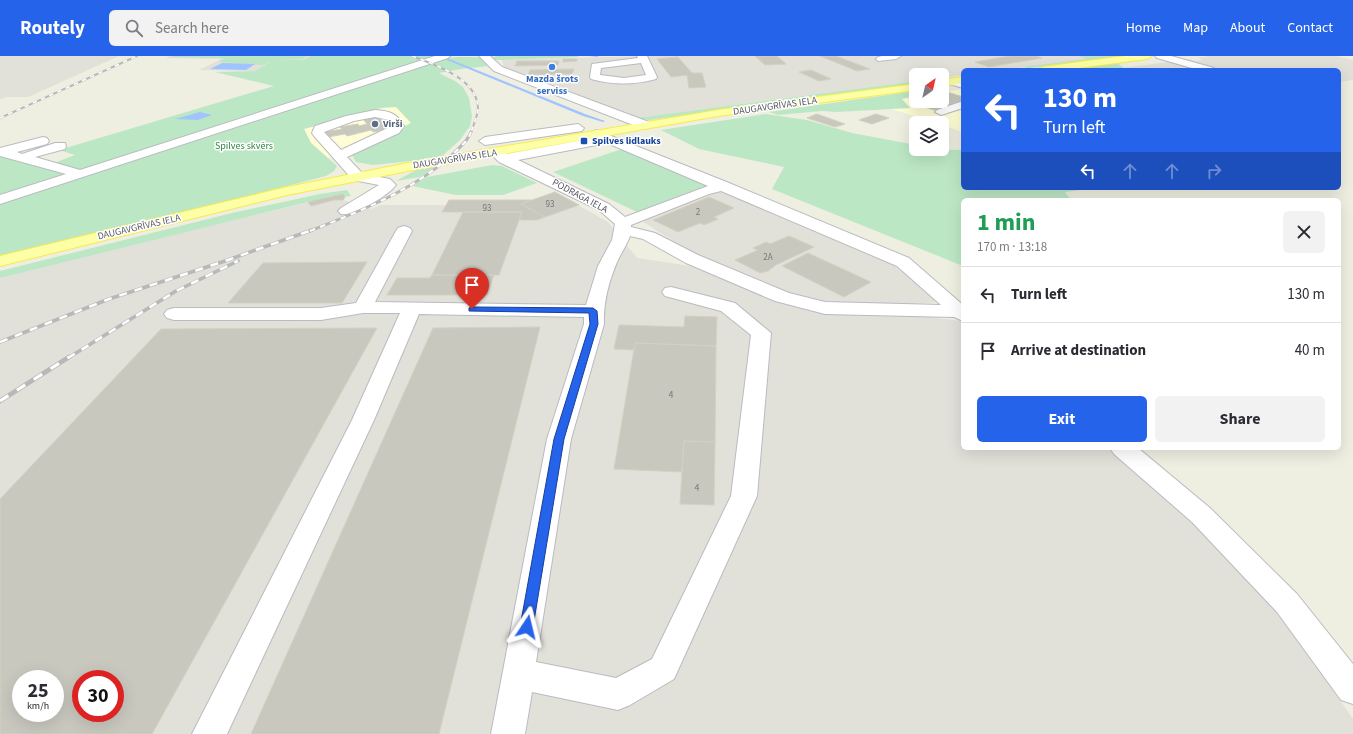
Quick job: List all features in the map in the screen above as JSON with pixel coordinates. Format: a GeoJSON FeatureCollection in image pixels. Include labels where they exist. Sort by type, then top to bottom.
{"type":"FeatureCollection","features":[{"type":"Feature","properties":{"kind":"main road"},"geometry":{"type":"LineString","coordinates":[[1057,68],[1147,56]]}},
{"type":"Feature","properties":{"kind":"main road"},"geometry":{"type":"LineString","coordinates":[[949,83],[960,82]]}},
{"type":"Feature","properties":{"kind":"main road","name":"DAUGAVGRĪVAS IELA"},"geometry":{"type":"LineString","coordinates":[[0,261],[287,191],[358,177],[506,150],[602,136],[645,125],[909,88]]}},
{"type":"Feature","properties":{"kind":"street"},"geometry":{"type":"LineString","coordinates":[[0,200],[445,56]]}},
{"type":"Feature","properties":{"kind":"street"},"geometry":{"type":"LineString","coordinates":[[484,56],[498,69],[645,125]]}},
{"type":"Feature","properties":{"kind":"street"},"geometry":{"type":"LineString","coordinates":[[881,59],[896,56]]}},
{"type":"Feature","properties":{"kind":"street"},"geometry":{"type":"LineString","coordinates":[[1160,56],[1202,68]]}},
{"type":"Feature","properties":{"kind":"street"},"geometry":{"type":"LineString","coordinates":[[1172,60],[1188,57]]}},
{"type":"Feature","properties":{"kind":"street"},"geometry":{"type":"LineString","coordinates":[[643,58],[652,78],[616,82],[595,77],[596,66],[643,58]]}},
{"type":"Feature","properties":{"kind":"street"},"geometry":{"type":"LineString","coordinates":[[941,112],[961,105]]}},
{"type":"Feature","properties":{"kind":"street"},"geometry":{"type":"LineString","coordinates":[[339,156],[395,130],[398,126],[397,122],[389,114],[375,113],[319,129],[318,133],[358,177],[385,182],[388,185],[358,205],[346,211]]}},
{"type":"Feature","properties":{"kind":"street"},"geometry":{"type":"LineString","coordinates":[[485,141],[506,150],[578,128]]}},
{"type":"Feature","properties":{"kind":"street"},"geometry":{"type":"LineString","coordinates":[[602,136],[903,262],[960,313]]}},
{"type":"Feature","properties":{"kind":"street"},"geometry":{"type":"LineString","coordinates":[[2,152],[42,140]]}},
{"type":"Feature","properties":{"kind":"street"},"geometry":{"type":"LineString","coordinates":[[22,157],[60,146]]}},
{"type":"Feature","properties":{"kind":"street","name":"PODRAGA IELA"},"geometry":{"type":"LineString","coordinates":[[506,150],[604,207],[624,226]]}},
{"type":"Feature","properties":{"kind":"street"},"geometry":{"type":"LineString","coordinates":[[2,152],[81,174]]}},
{"type":"Feature","properties":{"kind":"street"},"geometry":{"type":"LineString","coordinates":[[624,226],[704,191],[724,186]]}},
{"type":"Feature","properties":{"kind":"street"},"geometry":{"type":"LineString","coordinates":[[508,734],[559,439],[594,324],[593,311],[608,266],[621,240],[624,226]]}},
{"type":"Feature","properties":{"kind":"street"},"geometry":{"type":"LineString","coordinates":[[624,226],[650,236],[692,259],[782,298],[825,308],[960,313]]}},
{"type":"Feature","properties":{"kind":"street"},"geometry":{"type":"LineString","coordinates":[[363,307],[404,231]]}},
{"type":"Feature","properties":{"kind":"street"},"geometry":{"type":"LineString","coordinates":[[518,674],[618,694],[663,669],[744,496],[761,333],[728,307],[672,292]]}},
{"type":"Feature","properties":{"kind":"street"},"geometry":{"type":"LineString","coordinates":[[174,314],[320,314],[363,307],[593,311]]}},
{"type":"Feature","properties":{"kind":"street"},"geometry":{"type":"LineString","coordinates":[[209,734],[363,420],[411,309]]}},
{"type":"Feature","properties":{"kind":"street"},"geometry":{"type":"LineString","coordinates":[[1124,450],[1200,515],[1287,604],[1353,690]]}},
{"type":"Feature","properties":{"kind":"shaded area"},"geometry":{"type":"Polygon","coordinates":[[[0,56],[119,56],[28,97],[7,97],[0,99],[0,56]]]}},
{"type":"Feature","properties":{"kind":"shaded area"},"geometry":{"type":"Polygon","coordinates":[[[170,56],[310,56],[304,60],[273,60],[255,71],[199,70],[221,59],[166,58],[170,56]]]}},
{"type":"Feature","properties":{"kind":"shaded area"},"geometry":{"type":"Polygon","coordinates":[[[648,56],[1079,56],[1087,59],[1017,68],[961,68],[961,75],[949,77],[949,68],[909,68],[909,82],[636,118],[540,79],[504,68],[502,60],[648,56]]]}},
{"type":"Feature","properties":{"kind":"shaded area"},"geometry":{"type":"Polygon","coordinates":[[[1209,56],[1336,56],[1353,60],[1353,80],[1341,82],[1341,68],[1124,68],[1189,59],[1195,61],[1203,60],[1198,58],[1209,56]]]}},
{"type":"Feature","properties":{"kind":"shaded area"},"geometry":{"type":"Polygon","coordinates":[[[961,89],[961,131],[949,127],[949,116],[914,116],[870,102],[909,97],[909,108],[949,108],[949,91],[961,89]]]}},
{"type":"Feature","properties":{"kind":"shaded area"},"geometry":{"type":"Polygon","coordinates":[[[388,107],[396,107],[411,123],[351,153],[328,158],[311,143],[304,129],[388,107]]]}},
{"type":"Feature","properties":{"kind":"shaded area"},"geometry":{"type":"Polygon","coordinates":[[[723,189],[888,261],[941,302],[875,306],[827,305],[785,295],[703,260],[642,221],[723,189]]]}},
{"type":"Feature","properties":{"kind":"shaded area"},"geometry":{"type":"Polygon","coordinates":[[[555,192],[608,222],[637,258],[690,266],[780,303],[823,312],[900,313],[960,321],[961,450],[1110,450],[1190,518],[1232,560],[1293,633],[1353,719],[1353,734],[0,734],[0,278],[343,194],[343,200],[371,209],[381,205],[446,205],[449,200],[531,200],[555,192]]]}},
{"type":"Feature","properties":{"kind":"green space","name":"Spilves skvērs"},"geometry":{"type":"Polygon","coordinates":[[[307,56],[302,59],[274,60],[304,60],[310,56],[437,56],[416,63],[423,66],[435,60],[468,57],[482,58],[488,66],[471,68],[450,60],[452,59],[447,59],[467,68],[439,73],[463,87],[469,98],[472,116],[470,126],[460,140],[440,158],[373,165],[356,162],[351,153],[411,123],[396,107],[380,108],[304,129],[311,143],[337,166],[334,171],[326,176],[0,256],[0,156],[44,167],[75,155],[59,150],[274,86],[215,72],[255,71],[271,61],[262,65],[219,62],[224,58],[171,57],[307,56]]]}},
{"type":"Feature","properties":{"kind":"green space"},"geometry":{"type":"Polygon","coordinates":[[[497,56],[579,57],[502,60],[495,60],[491,58],[497,56]]]}},
{"type":"Feature","properties":{"kind":"green space"},"geometry":{"type":"Polygon","coordinates":[[[1079,56],[1122,56],[1029,68],[1023,67],[1086,59],[1079,56]]]}},
{"type":"Feature","properties":{"kind":"green space"},"geometry":{"type":"Polygon","coordinates":[[[1117,63],[1124,68],[1085,68],[1117,63]]]}},
{"type":"Feature","properties":{"kind":"green space"},"geometry":{"type":"Polygon","coordinates":[[[909,82],[909,85],[650,120],[636,118],[909,82]]]}},
{"type":"Feature","properties":{"kind":"green space"},"geometry":{"type":"Polygon","coordinates":[[[909,92],[909,98],[902,99],[910,108],[836,112],[822,111],[778,115],[769,112],[909,92]]]}},
{"type":"Feature","properties":{"kind":"green space"},"geometry":{"type":"Polygon","coordinates":[[[765,114],[807,120],[852,133],[909,144],[909,156],[949,156],[949,150],[961,150],[961,190],[1080,190],[1065,192],[1070,198],[961,198],[961,265],[772,189],[784,167],[699,149],[661,130],[765,114]]]}},
{"type":"Feature","properties":{"kind":"green space"},"geometry":{"type":"Polygon","coordinates":[[[622,149],[708,185],[637,212],[553,172],[622,149]]]}},
{"type":"Feature","properties":{"kind":"green space"},"geometry":{"type":"Polygon","coordinates":[[[492,165],[502,166],[537,183],[503,195],[456,195],[412,186],[427,177],[492,165]]]}},
{"type":"Feature","properties":{"kind":"green space"},"geometry":{"type":"Polygon","coordinates":[[[435,167],[420,177],[396,181],[416,170],[435,167]]]}},
{"type":"Feature","properties":{"kind":"green space"},"geometry":{"type":"Polygon","coordinates":[[[347,190],[351,196],[308,202],[0,278],[0,271],[232,213],[320,194],[347,190]]]}},
{"type":"Feature","properties":{"kind":"water"},"geometry":{"type":"Polygon","coordinates":[[[222,63],[255,64],[246,70],[210,69],[222,63]]]}},
{"type":"Feature","properties":{"kind":"water"},"geometry":{"type":"Polygon","coordinates":[[[200,112],[212,115],[198,120],[175,119],[200,112]]]}},
{"type":"Feature","properties":{"kind":"building"},"geometry":{"type":"Polygon","coordinates":[[[755,56],[777,56],[786,64],[765,65],[755,56]]]}},
{"type":"Feature","properties":{"kind":"building"},"geometry":{"type":"Polygon","coordinates":[[[820,56],[836,56],[870,69],[857,71],[820,56]]]}},
{"type":"Feature","properties":{"kind":"building"},"geometry":{"type":"Polygon","coordinates":[[[1010,56],[1036,56],[1042,58],[989,67],[975,62],[1010,56]]]}},
{"type":"Feature","properties":{"kind":"building"},"geometry":{"type":"Polygon","coordinates":[[[678,57],[692,73],[702,73],[706,87],[689,88],[687,75],[671,77],[657,59],[678,57]]]}},
{"type":"Feature","properties":{"kind":"building"},"geometry":{"type":"Polygon","coordinates":[[[563,59],[577,59],[577,61],[563,62],[563,59]]]}},
{"type":"Feature","properties":{"kind":"building"},"geometry":{"type":"Polygon","coordinates":[[[517,61],[559,61],[558,65],[515,66],[517,61]]]}},
{"type":"Feature","properties":{"kind":"building"},"geometry":{"type":"Polygon","coordinates":[[[574,69],[572,74],[528,75],[530,70],[574,69]]]}},
{"type":"Feature","properties":{"kind":"building"},"geometry":{"type":"Polygon","coordinates":[[[811,70],[831,79],[819,81],[799,72],[811,70]]]}},
{"type":"Feature","properties":{"kind":"building"},"geometry":{"type":"Polygon","coordinates":[[[949,93],[961,96],[961,101],[949,105],[949,93]]]}},
{"type":"Feature","properties":{"kind":"building"},"geometry":{"type":"Polygon","coordinates":[[[928,108],[940,108],[934,110],[928,108]]]}},
{"type":"Feature","properties":{"kind":"building"},"geometry":{"type":"Polygon","coordinates":[[[817,114],[845,124],[835,127],[807,118],[817,114]]]}},
{"type":"Feature","properties":{"kind":"building"},"geometry":{"type":"Polygon","coordinates":[[[876,114],[889,118],[872,124],[859,120],[876,114]]]}},
{"type":"Feature","properties":{"kind":"building"},"geometry":{"type":"Polygon","coordinates":[[[378,116],[389,129],[373,132],[371,130],[347,136],[345,134],[328,137],[325,132],[342,129],[340,127],[367,124],[363,119],[378,116]]]}},
{"type":"Feature","properties":{"kind":"building"},"geometry":{"type":"Polygon","coordinates":[[[555,192],[579,205],[545,217],[521,204],[555,192]]]}},
{"type":"Feature","properties":{"kind":"building"},"geometry":{"type":"Polygon","coordinates":[[[343,194],[345,197],[343,200],[334,200],[311,206],[308,202],[343,194]]]}},
{"type":"Feature","properties":{"kind":"building"},"geometry":{"type":"Polygon","coordinates":[[[709,197],[734,208],[714,217],[718,219],[704,225],[700,223],[678,232],[653,220],[709,197]]]}},
{"type":"Feature","properties":{"kind":"building"},"geometry":{"type":"Polygon","coordinates":[[[449,200],[531,200],[521,204],[545,217],[537,220],[519,220],[522,212],[442,212],[449,200]]]}},
{"type":"Feature","properties":{"kind":"building"},"geometry":{"type":"Polygon","coordinates":[[[463,212],[522,212],[499,275],[432,275],[463,212]]]}},
{"type":"Feature","properties":{"kind":"building"},"geometry":{"type":"Polygon","coordinates":[[[789,236],[814,247],[776,265],[768,271],[760,273],[735,260],[758,250],[753,248],[766,242],[770,244],[789,236]]]}},
{"type":"Feature","properties":{"kind":"building"},"geometry":{"type":"Polygon","coordinates":[[[808,253],[871,282],[844,297],[782,266],[808,253]]]}},
{"type":"Feature","properties":{"kind":"building"},"geometry":{"type":"Polygon","coordinates":[[[367,262],[342,303],[228,303],[263,263],[367,262]]]}},
{"type":"Feature","properties":{"kind":"building"},"geometry":{"type":"Polygon","coordinates":[[[432,275],[494,275],[487,295],[387,295],[397,278],[430,278],[432,275]]]}},
{"type":"Feature","properties":{"kind":"building"},"geometry":{"type":"Polygon","coordinates":[[[685,316],[717,317],[716,346],[635,343],[634,350],[614,349],[619,325],[684,327],[685,316]]]}},
{"type":"Feature","properties":{"kind":"building"},"geometry":{"type":"Polygon","coordinates":[[[540,327],[439,734],[251,734],[433,328],[540,327]]]}},
{"type":"Feature","properties":{"kind":"building"},"geometry":{"type":"Polygon","coordinates":[[[377,328],[152,734],[0,734],[0,499],[161,329],[377,328]]]}},
{"type":"Feature","properties":{"kind":"building"},"geometry":{"type":"Polygon","coordinates":[[[635,343],[716,346],[715,442],[684,441],[682,472],[614,469],[635,343]]]}},
{"type":"Feature","properties":{"kind":"building"},"geometry":{"type":"Polygon","coordinates":[[[684,441],[715,442],[714,505],[680,504],[684,441]]]}},
{"type":"Feature","properties":{"kind":"waterway"},"geometry":{"type":"LineString","coordinates":[[591,56],[597,56]]}},
{"type":"Feature","properties":{"kind":"waterway"},"geometry":{"type":"LineString","coordinates":[[448,59],[584,115],[603,121]]}},
{"type":"Feature","properties":{"kind":"railway"},"geometry":{"type":"LineString","coordinates":[[0,118],[137,56]]}},
{"type":"Feature","properties":{"kind":"railway"},"geometry":{"type":"LineString","coordinates":[[412,56],[443,68],[463,81],[470,88],[476,98],[478,108],[471,133]]}},
{"type":"Feature","properties":{"kind":"railway"},"geometry":{"type":"LineString","coordinates":[[310,231],[348,216],[404,189],[422,178],[454,153],[466,141],[471,132]]}},
{"type":"Feature","properties":{"kind":"railway"},"geometry":{"type":"LineString","coordinates":[[0,342],[109,299],[225,261],[312,230]]}},
{"type":"Feature","properties":{"kind":"railway"},"geometry":{"type":"LineString","coordinates":[[68,358],[176,291],[238,261]]}},
{"type":"Feature","properties":{"kind":"railway"},"geometry":{"type":"LineString","coordinates":[[0,401],[69,357]]}},
{"type":"Feature","properties":{"kind":"place","name":"Mazda šrots serviss"},"geometry":{"type":"Point","coordinates":[552,67]}},
{"type":"Feature","properties":{"kind":"place","name":"Virši"},"geometry":{"type":"Point","coordinates":[375,124]}},
{"type":"Feature","properties":{"kind":"place","name":"Spilves lidlauks"},"geometry":{"type":"Point","coordinates":[584,141]}},
{"type":"Feature","properties":{"kind":"route"},"geometry":{"type":"LineString","coordinates":[[472,309],[593,311],[594,324],[559,439],[527,627]]}}]}
